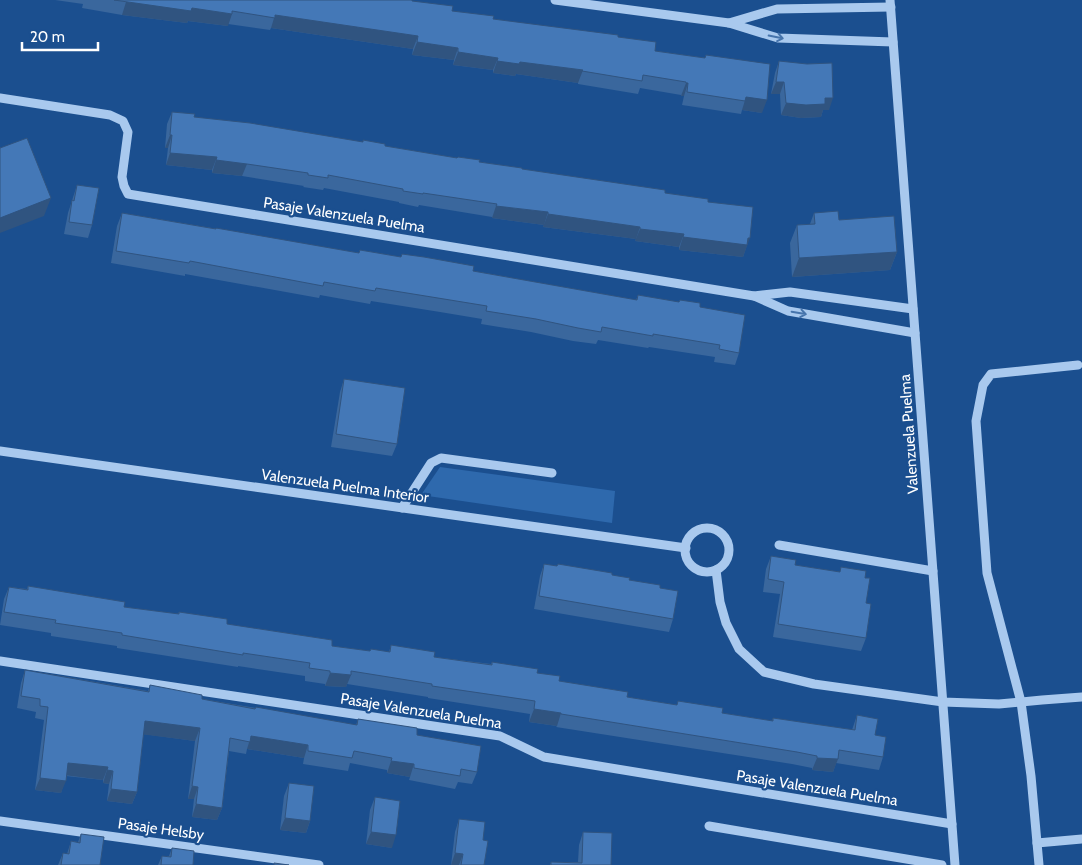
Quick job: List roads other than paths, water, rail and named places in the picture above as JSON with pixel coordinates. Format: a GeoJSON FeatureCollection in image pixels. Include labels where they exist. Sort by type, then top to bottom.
{"type":"FeatureCollection","features":[{"type":"Feature","properties":{"kind":"street"},"geometry":{"type":"LineString","coordinates":[[555,0],[729,23],[778,38],[893,42]]}},
{"type":"Feature","properties":{"kind":"street"},"geometry":{"type":"LineString","coordinates":[[729,23],[777,9],[890,4]]}},
{"type":"Feature","properties":{"kind":"street","name":"Valenzuela Puelma"},"geometry":{"type":"LineString","coordinates":[[890,4],[955,865]]}},
{"type":"Feature","properties":{"kind":"street","name":"Pasaje Valenzuela Puelma"},"geometry":{"type":"LineString","coordinates":[[0,98],[110,115],[123,121],[128,132],[122,177],[128,194],[754,296],[788,311],[915,333]]}},
{"type":"Feature","properties":{"kind":"street","name":"Pasaje Valenzuela Puelma"},"geometry":{"type":"LineString","coordinates":[[754,296],[790,292],[913,309]]}},
{"type":"Feature","properties":{"kind":"street"},"geometry":{"type":"LineString","coordinates":[[1039,865],[1031,776],[1021,702],[987,573],[976,421],[983,385],[991,374],[1078,365]]}},
{"type":"Feature","properties":{"kind":"street","name":"Valenzuela Puelma Interior"},"geometry":{"type":"LineString","coordinates":[[0,451],[686,548]]}},
{"type":"Feature","properties":{"kind":"street"},"geometry":{"type":"LineString","coordinates":[[402,508],[431,463],[441,458],[552,473]]}},
{"type":"Feature","properties":{"kind":"street"},"geometry":{"type":"LineString","coordinates":[[712,528],[719,531],[728,542],[729,553],[727,560],[716,570],[707,572],[695,568],[686,556],[688,540],[697,530],[712,528]]}},
{"type":"Feature","properties":{"kind":"street"},"geometry":{"type":"LineString","coordinates":[[779,546],[933,571]]}},
{"type":"Feature","properties":{"kind":"street"},"geometry":{"type":"LineString","coordinates":[[716,570],[720,602],[726,623],[740,649],[764,672],[814,684],[943,702],[1000,704],[1082,697]]}},
{"type":"Feature","properties":{"kind":"street","name":"Pasaje Valenzuela Puelma"},"geometry":{"type":"LineString","coordinates":[[0,661],[500,736],[544,757],[952,824]]}},
{"type":"Feature","properties":{"kind":"street","name":"Pasaje Helsby"},"geometry":{"type":"LineString","coordinates":[[0,821],[318,865]]}},
{"type":"Feature","properties":{"kind":"street"},"geometry":{"type":"LineString","coordinates":[[709,826],[942,865]]}},
{"type":"Feature","properties":{"kind":"street"},"geometry":{"type":"LineString","coordinates":[[1037,843],[1082,839]]}}]}
